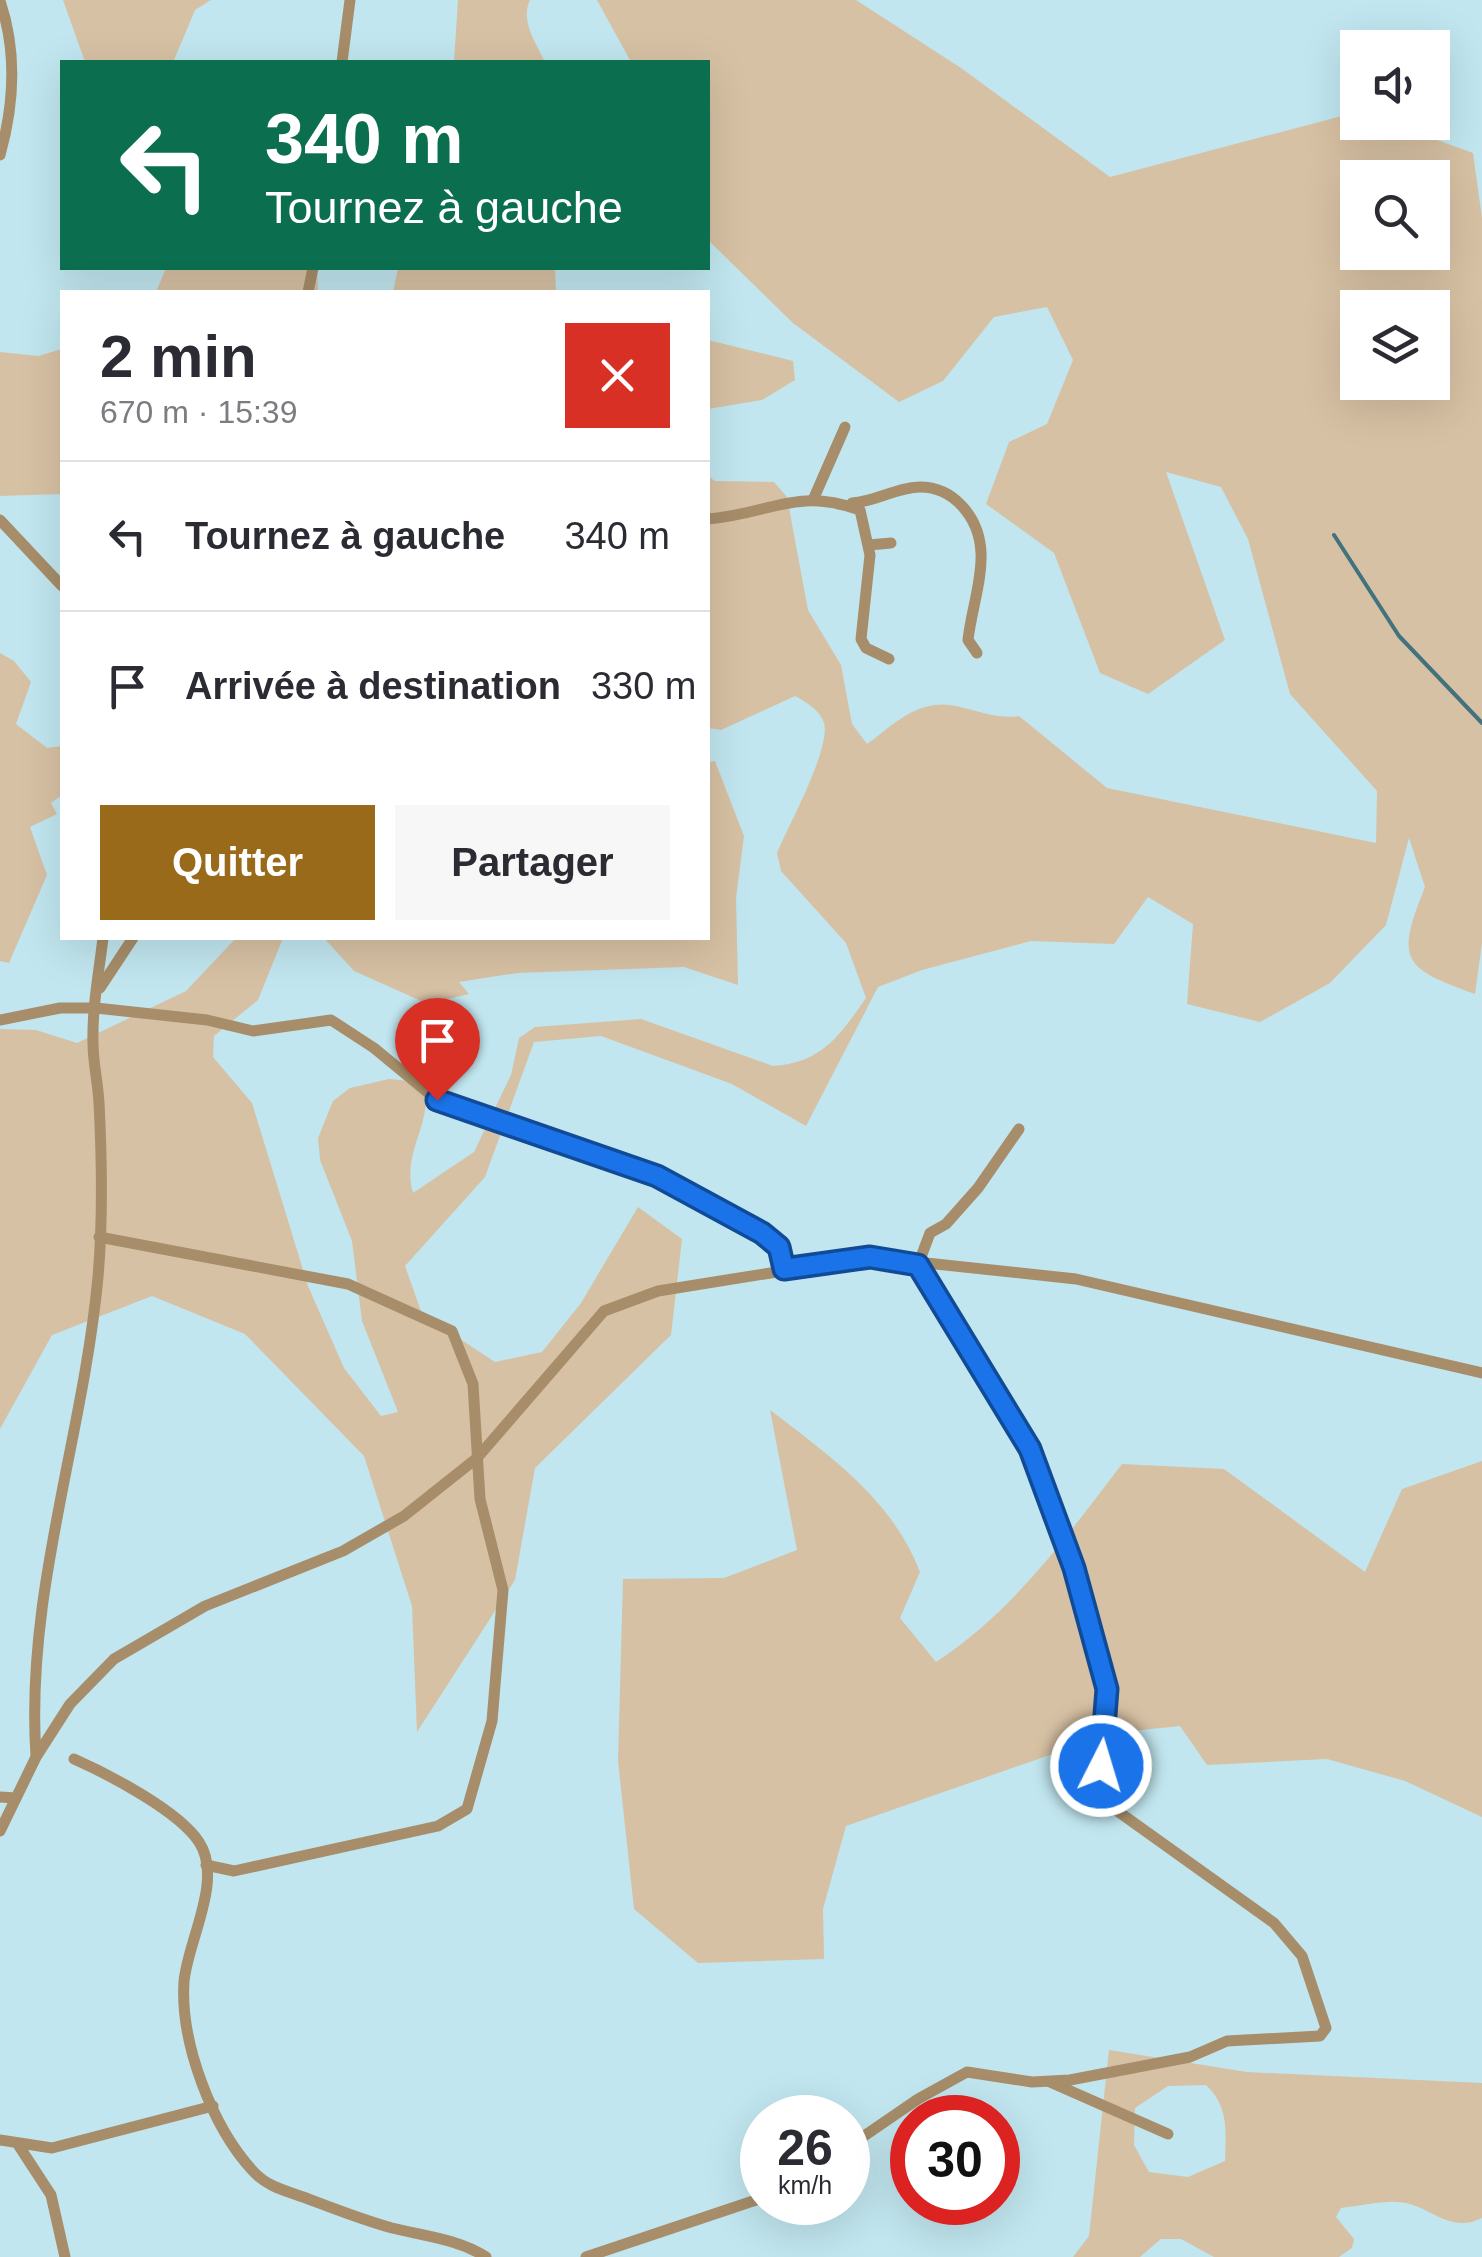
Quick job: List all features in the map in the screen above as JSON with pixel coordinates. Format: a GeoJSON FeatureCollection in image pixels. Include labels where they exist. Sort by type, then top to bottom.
{"type":"FeatureCollection","features":[{"type":"Feature","properties":{"kind":"street"},"geometry":{"type":"LineString","coordinates":[[342,60],[350,0]]}},
{"type":"Feature","properties":{"kind":"street"},"geometry":{"type":"LineString","coordinates":[[0,1],[12,62],[9,120],[0,155]]}},
{"type":"Feature","properties":{"kind":"street"},"geometry":{"type":"LineString","coordinates":[[812,500],[845,426]]}},
{"type":"Feature","properties":{"kind":"street"},"geometry":{"type":"LineString","coordinates":[[843,504],[875,500],[916,486],[953,497],[964,508],[980,534],[982,550],[968,640],[977,653]]}},
{"type":"Feature","properties":{"kind":"street"},"geometry":{"type":"LineString","coordinates":[[710,520],[781,502],[812,500],[860,510],[869,545],[860,639],[866,648],[889,658]]}},
{"type":"Feature","properties":{"kind":"street"},"geometry":{"type":"LineString","coordinates":[[0,520],[60,584]]}},
{"type":"Feature","properties":{"kind":"street"},"geometry":{"type":"LineString","coordinates":[[869,545],[891,544]]}},
{"type":"Feature","properties":{"kind":"street"},"geometry":{"type":"LineString","coordinates":[[36,1757],[33,1692],[37,1635],[52,1534],[74,1438],[98,1278],[102,1160],[92,1042],[104,940]]}},
{"type":"Feature","properties":{"kind":"street"},"geometry":{"type":"LineString","coordinates":[[97,993],[132,940]]}},
{"type":"Feature","properties":{"kind":"street"},"geometry":{"type":"LineString","coordinates":[[0,1020],[60,1008],[208,1020],[253,1031],[332,1020],[374,1048],[437,1100],[657,1176],[762,1233],[779,1247],[784,1269]]}},
{"type":"Feature","properties":{"kind":"street"},"geometry":{"type":"LineString","coordinates":[[918,1265],[930,1234],[946,1224],[978,1188],[1019,1128]]}},
{"type":"Feature","properties":{"kind":"street"},"geometry":{"type":"LineString","coordinates":[[99,1237],[348,1284],[422,1314],[452,1331],[464,1352],[473,1384],[480,1498],[503,1590],[494,1708],[468,1809],[438,1826],[234,1872],[206,1865]]}},
{"type":"Feature","properties":{"kind":"street"},"geometry":{"type":"LineString","coordinates":[[0,1831],[36,1757],[80,1689],[114,1659],[205,1606],[364,1541],[434,1495],[477,1458],[604,1311],[658,1291],[870,1257],[918,1265],[1076,1278],[1482,1374]]}},
{"type":"Feature","properties":{"kind":"street"},"geometry":{"type":"LineString","coordinates":[[870,2133],[918,2099],[967,2072],[1050,2082],[1190,2058],[1228,2040],[1320,2036],[1326,2028],[1302,1956],[1274,1923],[1109,1805],[1101,1766],[1107,1689],[1074,1568],[1030,1449],[918,1265]]}},
{"type":"Feature","properties":{"kind":"street"},"geometry":{"type":"LineString","coordinates":[[74,1758],[177,1820],[199,1841],[206,1865],[183,1997],[194,2052],[213,2106],[251,2169],[276,2188],[375,2223],[455,2243],[486,2257]]}},
{"type":"Feature","properties":{"kind":"street"},"geometry":{"type":"LineString","coordinates":[[0,1796],[16,1798]]}},
{"type":"Feature","properties":{"kind":"street"},"geometry":{"type":"LineString","coordinates":[[1050,2082],[1168,2134]]}},
{"type":"Feature","properties":{"kind":"street"},"geometry":{"type":"LineString","coordinates":[[0,2140],[36,2149],[77,2144],[213,2106]]}},
{"type":"Feature","properties":{"kind":"street"},"geometry":{"type":"LineString","coordinates":[[20,2146],[51,2195],[65,2257]]}},
{"type":"Feature","properties":{"kind":"street"},"geometry":{"type":"LineString","coordinates":[[586,2257],[740,2205]]}},
{"type":"Feature","properties":{"kind":"shaded area"},"geometry":{"type":"Polygon","coordinates":[[[63,0],[211,0],[195,10],[174,60],[84,60],[63,0]]]}},
{"type":"Feature","properties":{"kind":"shaded area"},"geometry":{"type":"Polygon","coordinates":[[[458,0],[530,0],[528,24],[544,60],[454,60],[458,0]]]}},
{"type":"Feature","properties":{"kind":"shaded area"},"geometry":{"type":"Polygon","coordinates":[[[597,0],[856,0],[961,68],[1110,177],[1340,116],[1340,140],[1437,140],[1473,153],[1482,218],[1482,943],[1475,994],[1433,977],[1412,958],[1410,931],[1425,887],[1409,838],[1386,925],[1330,983],[1260,1022],[1187,1004],[1193,924],[1148,897],[1114,944],[1031,941],[922,970],[878,987],[806,1126],[732,1084],[601,1036],[534,1042],[485,1177],[405,1266],[422,1314],[495,1362],[542,1352],[581,1303],[638,1207],[682,1239],[671,1335],[535,1468],[515,1580],[417,1732],[412,1606],[364,1456],[245,1334],[152,1296],[52,1335],[0,1429],[0,1029],[36,1030],[77,1043],[186,991],[234,940],[282,940],[258,1000],[214,1036],[213,1057],[252,1103],[308,1286],[344,1368],[381,1416],[398,1412],[362,1321],[352,1241],[320,1160],[318,1138],[333,1101],[350,1088],[389,1079],[410,1081],[426,1094],[411,1167],[413,1193],[474,1152],[511,1075],[519,1038],[535,1027],[641,1019],[773,1066],[805,1059],[828,1045],[866,998],[846,943],[781,871],[777,853],[821,750],[822,718],[795,696],[721,730],[710,728],[710,477],[715,481],[774,482],[787,497],[808,610],[841,665],[852,724],[867,744],[906,715],[934,705],[1019,716],[1107,788],[1376,843],[1377,791],[1290,694],[1248,539],[1221,487],[1166,472],[1225,640],[1148,694],[1100,673],[1054,553],[986,504],[1009,442],[1047,424],[1073,360],[1047,307],[994,317],[943,381],[899,402],[793,323],[710,242],[710,60],[630,60],[597,0]]]}},
{"type":"Feature","properties":{"kind":"shaded area"},"geometry":{"type":"Polygon","coordinates":[[[165,270],[317,270],[318,290],[157,290],[165,270]]]}},
{"type":"Feature","properties":{"kind":"shaded area"},"geometry":{"type":"Polygon","coordinates":[[[398,270],[555,270],[556,290],[393,290],[398,270]]]}},
{"type":"Feature","properties":{"kind":"shaded area"},"geometry":{"type":"Polygon","coordinates":[[[710,340],[793,361],[795,380],[762,400],[710,409],[710,340]]]}},
{"type":"Feature","properties":{"kind":"shaded area"},"geometry":{"type":"Polygon","coordinates":[[[60,350],[60,494],[0,496],[0,352],[38,356],[60,350]]]}},
{"type":"Feature","properties":{"kind":"shaded area"},"geometry":{"type":"Polygon","coordinates":[[[0,653],[14,661],[31,682],[16,724],[47,748],[60,746],[60,796],[51,803],[57,814],[30,827],[47,875],[9,963],[0,961],[0,653]]]}},
{"type":"Feature","properties":{"kind":"shaded area"},"geometry":{"type":"Polygon","coordinates":[[[715,761],[744,836],[736,898],[738,985],[684,967],[517,973],[459,982],[469,994],[428,1004],[354,971],[326,940],[710,940],[710,762],[715,761]]]}},
{"type":"Feature","properties":{"kind":"shaded area"},"geometry":{"type":"Polygon","coordinates":[[[770,1410],[857,1481],[893,1522],[920,1572],[900,1618],[936,1662],[1015,1596],[1122,1464],[1224,1469],[1365,1572],[1402,1489],[1482,1461],[1482,1817],[1405,1781],[1327,1759],[1207,1765],[1180,1726],[1113,1733],[846,1826],[823,1909],[824,1959],[698,1963],[634,1909],[618,1761],[623,1579],[724,1578],[797,1550],[770,1410]]]}},
{"type":"Feature","properties":{"kind":"shaded area"},"geometry":{"type":"Polygon","coordinates":[[[1109,2050],[1247,2072],[1482,2083],[1482,2218],[1459,2223],[1398,2202],[1341,2208],[1336,2217],[1354,2239],[1352,2248],[1339,2257],[1214,2257],[1181,2239],[1161,2239],[1140,2257],[1073,2257],[1089,2236],[1109,2050]],[[1206,2085],[1168,2086],[1135,2108],[1134,2145],[1149,2172],[1188,2177],[1225,2161],[1224,2120],[1206,2085]]]}},
{"type":"Feature","properties":{"kind":"waterway"},"geometry":{"type":"LineString","coordinates":[[1334,535],[1399,636],[1482,723]]}},
{"type":"Feature","properties":{"kind":"route"},"geometry":{"type":"LineString","coordinates":[[437,1100],[657,1176],[762,1233],[779,1247],[784,1269],[870,1257],[918,1265],[1030,1449],[1074,1568],[1107,1689],[1101,1766]]}}]}
